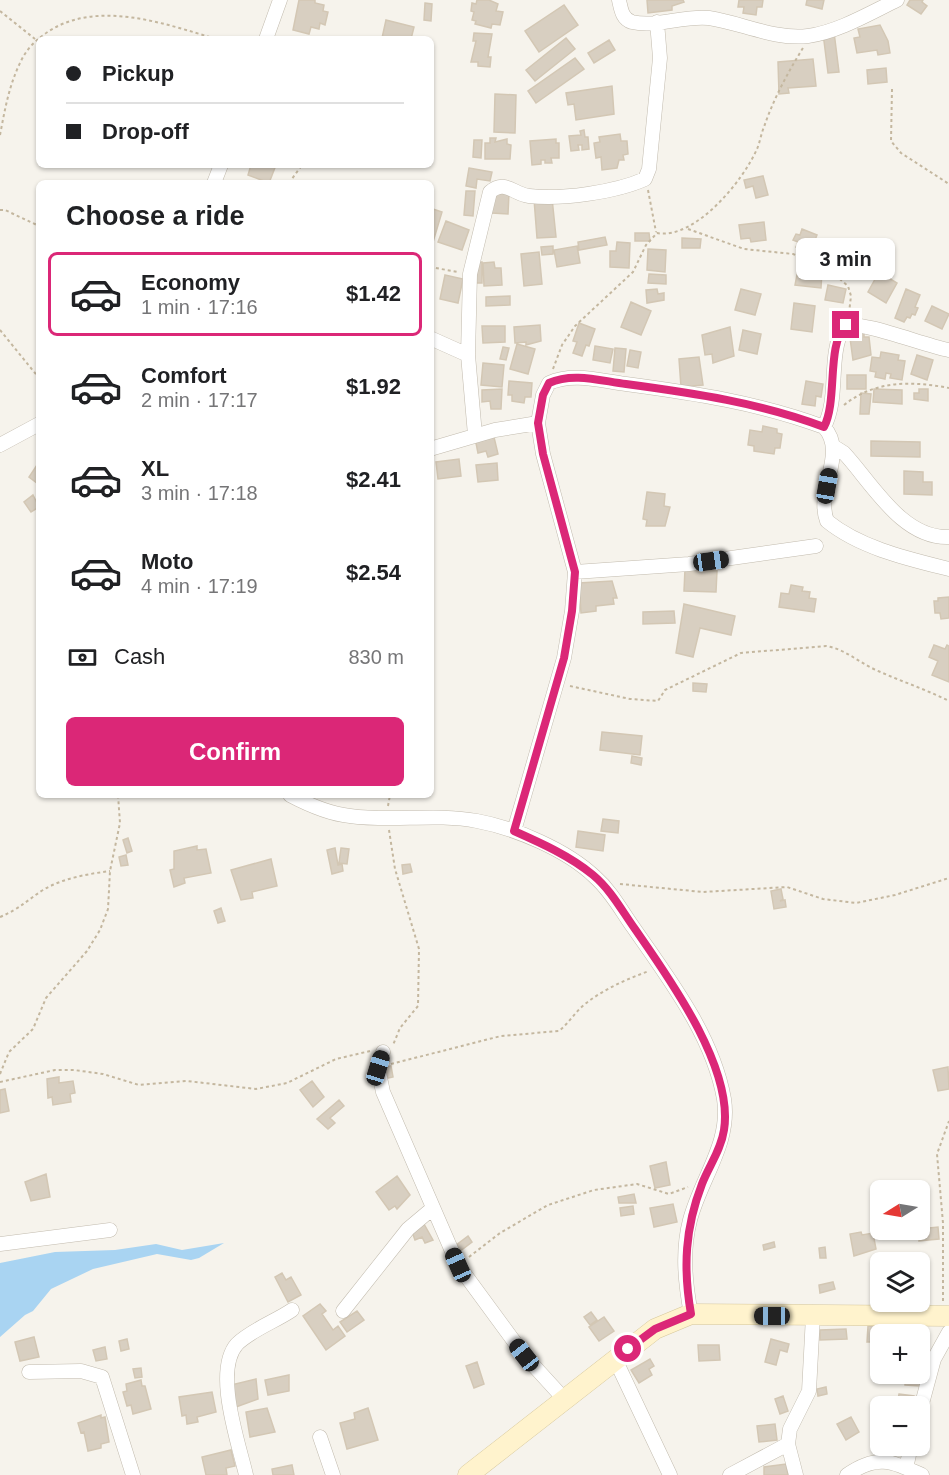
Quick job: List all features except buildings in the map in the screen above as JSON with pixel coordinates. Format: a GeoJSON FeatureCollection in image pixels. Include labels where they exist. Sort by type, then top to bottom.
{"type":"FeatureCollection","features":[{"type":"Feature","properties":{"kind":"street"},"geometry":{"type":"LineString","coordinates":[[267,36],[280,0]]}},
{"type":"Feature","properties":{"kind":"street"},"geometry":{"type":"LineString","coordinates":[[619,0],[623,15],[629,21],[657,22],[687,17],[709,18],[788,37],[810,36],[897,0]]}},
{"type":"Feature","properties":{"kind":"street"},"geometry":{"type":"LineString","coordinates":[[475,435],[468,355],[470,274],[490,192],[496,187],[505,186],[525,195],[539,196],[613,189],[645,179],[649,169],[660,58],[657,22]]}},
{"type":"Feature","properties":{"kind":"street"},"geometry":{"type":"LineString","coordinates":[[949,350],[912,342],[879,329],[847,324],[842,330],[836,349],[827,421],[833,446],[823,505],[827,520],[858,538],[899,556],[949,569]]}},
{"type":"Feature","properties":{"kind":"street"},"geometry":{"type":"LineString","coordinates":[[434,340],[468,355]]}},
{"type":"Feature","properties":{"kind":"street"},"geometry":{"type":"LineString","coordinates":[[514,831],[557,683],[568,635],[575,572],[543,454],[538,423],[543,395],[549,383],[572,377],[705,395],[827,421]]}},
{"type":"Feature","properties":{"kind":"street"},"geometry":{"type":"LineString","coordinates":[[434,448],[475,435],[538,423]]}},
{"type":"Feature","properties":{"kind":"street"},"geometry":{"type":"LineString","coordinates":[[0,445],[36,426]]}},
{"type":"Feature","properties":{"kind":"street"},"geometry":{"type":"LineString","coordinates":[[833,446],[844,453],[907,522],[935,537],[949,537]]}},
{"type":"Feature","properties":{"kind":"street"},"geometry":{"type":"LineString","coordinates":[[575,572],[689,564],[816,546]]}},
{"type":"Feature","properties":{"kind":"street"},"geometry":{"type":"LineString","coordinates":[[298,798],[349,816],[443,816],[514,831],[545,844],[595,876],[615,900],[693,1018],[712,1062],[724,1099],[725,1128],[720,1148],[702,1183],[690,1220],[685,1246],[685,1282],[691,1314]]}},
{"type":"Feature","properties":{"kind":"street"},"geometry":{"type":"LineString","coordinates":[[382,1052],[378,1068],[383,1092],[458,1265],[524,1355],[565,1400]]}},
{"type":"Feature","properties":{"kind":"street"},"geometry":{"type":"LineString","coordinates":[[343,1311],[408,1228],[433,1208]]}},
{"type":"Feature","properties":{"kind":"street"},"geometry":{"type":"LineString","coordinates":[[0,1244],[110,1230]]}},
{"type":"Feature","properties":{"kind":"street"},"geometry":{"type":"LineString","coordinates":[[246,1475],[230,1402],[229,1365],[238,1344],[292,1310]]}},
{"type":"Feature","properties":{"kind":"street"},"geometry":{"type":"LineString","coordinates":[[468,1475],[655,1329],[691,1314],[947,1321],[924,1396]]}},
{"type":"Feature","properties":{"kind":"street"},"geometry":{"type":"LineString","coordinates":[[796,1475],[788,1444],[790,1429],[809,1390],[813,1316]]}},
{"type":"Feature","properties":{"kind":"street"},"geometry":{"type":"LineString","coordinates":[[615,1359],[669,1475]]}},
{"type":"Feature","properties":{"kind":"street"},"geometry":{"type":"LineString","coordinates":[[29,1372],[81,1371],[102,1377],[133,1475]]}},
{"type":"Feature","properties":{"kind":"street"},"geometry":{"type":"LineString","coordinates":[[320,1437],[333,1475]]}},
{"type":"Feature","properties":{"kind":"street"},"geometry":{"type":"LineString","coordinates":[[730,1475],[788,1444]]}},
{"type":"Feature","properties":{"kind":"street"},"geometry":{"type":"LineString","coordinates":[[906,1468],[909,1456]]}},
{"type":"Feature","properties":{"kind":"street"},"geometry":{"type":"LineString","coordinates":[[847,1475],[879,1460],[922,1475]]}},
{"type":"Feature","properties":{"kind":"path"},"geometry":{"type":"LineString","coordinates":[[0,11],[36,40],[21,59],[6,99],[0,135]]}},
{"type":"Feature","properties":{"kind":"path"},"geometry":{"type":"LineString","coordinates":[[43,36],[77,16],[108,14],[175,27],[206,36]]}},
{"type":"Feature","properties":{"kind":"path"},"geometry":{"type":"LineString","coordinates":[[657,233],[671,234],[688,229],[733,187],[757,149],[769,116],[810,36]]}},
{"type":"Feature","properties":{"kind":"path"},"geometry":{"type":"LineString","coordinates":[[891,89],[891,141],[902,153],[949,184]]}},
{"type":"Feature","properties":{"kind":"path"},"geometry":{"type":"LineString","coordinates":[[645,179],[657,233]]}},
{"type":"Feature","properties":{"kind":"path"},"geometry":{"type":"LineString","coordinates":[[0,210],[5,210],[36,225]]}},
{"type":"Feature","properties":{"kind":"path"},"geometry":{"type":"LineString","coordinates":[[688,229],[744,249],[793,254],[828,269],[848,286],[851,296],[847,324]]}},
{"type":"Feature","properties":{"kind":"path"},"geometry":{"type":"LineString","coordinates":[[549,383],[562,345],[575,326],[633,272],[646,245],[657,233]]}},
{"type":"Feature","properties":{"kind":"path"},"geometry":{"type":"LineString","coordinates":[[434,268],[470,274]]}},
{"type":"Feature","properties":{"kind":"path"},"geometry":{"type":"LineString","coordinates":[[0,330],[36,374]]}},
{"type":"Feature","properties":{"kind":"path"},"geometry":{"type":"LineString","coordinates":[[827,421],[855,396],[883,386],[916,382],[949,388]]}},
{"type":"Feature","properties":{"kind":"path"},"geometry":{"type":"LineString","coordinates":[[557,683],[630,699],[658,700],[665,690],[741,653],[826,646],[837,648],[876,670],[928,689],[949,701]]}},
{"type":"Feature","properties":{"kind":"path"},"geometry":{"type":"LineString","coordinates":[[0,1074],[9,1052],[33,1029],[46,998],[87,951],[100,930],[108,909],[110,871],[120,823],[118,798]]}},
{"type":"Feature","properties":{"kind":"path"},"geometry":{"type":"LineString","coordinates":[[0,1083],[56,1070],[74,1070],[139,1085],[187,1081],[256,1089],[287,1083],[336,1059],[357,1053],[390,1050],[400,1028],[415,1011],[419,993],[419,949],[395,869],[387,817]]}},
{"type":"Feature","properties":{"kind":"path"},"geometry":{"type":"LineString","coordinates":[[0,916],[16,910],[58,883],[84,875],[110,871]]}},
{"type":"Feature","properties":{"kind":"path"},"geometry":{"type":"LineString","coordinates":[[595,876],[620,884],[684,891],[787,887],[823,899],[856,903],[949,878]]}},
{"type":"Feature","properties":{"kind":"path"},"geometry":{"type":"LineString","coordinates":[[378,1068],[501,1036],[559,1032],[584,1005],[596,996],[625,980],[660,967]]}},
{"type":"Feature","properties":{"kind":"path"},"geometry":{"type":"LineString","coordinates":[[947,1321],[943,1223],[937,1154],[949,1121]]}},
{"type":"Feature","properties":{"kind":"path"},"geometry":{"type":"LineString","coordinates":[[458,1265],[500,1233],[548,1205],[620,1185],[637,1184],[669,1194],[702,1183]]}},
{"type":"Feature","properties":{"kind":"water"},"geometry":{"type":"Polygon","coordinates":[[[224,1243],[199,1258],[191,1260],[157,1254],[93,1269],[51,1289],[33,1311],[25,1315],[0,1337],[0,1263],[55,1252],[115,1250],[156,1244],[182,1250],[224,1243]]]}},
{"type":"Feature","properties":{"kind":"route"},"geometry":{"type":"LineString","coordinates":[[628,1349],[655,1329],[691,1314],[685,1282],[685,1246],[690,1220],[702,1183],[720,1148],[725,1128],[724,1099],[712,1062],[693,1018],[615,900],[595,876],[579,864],[545,844],[514,831],[536,748],[564,658],[572,611],[575,572],[543,454],[538,423],[543,395],[549,383],[560,378],[572,377],[705,395],[764,408],[824,427],[830,416],[836,349],[839,337],[846,325]]}}]}
